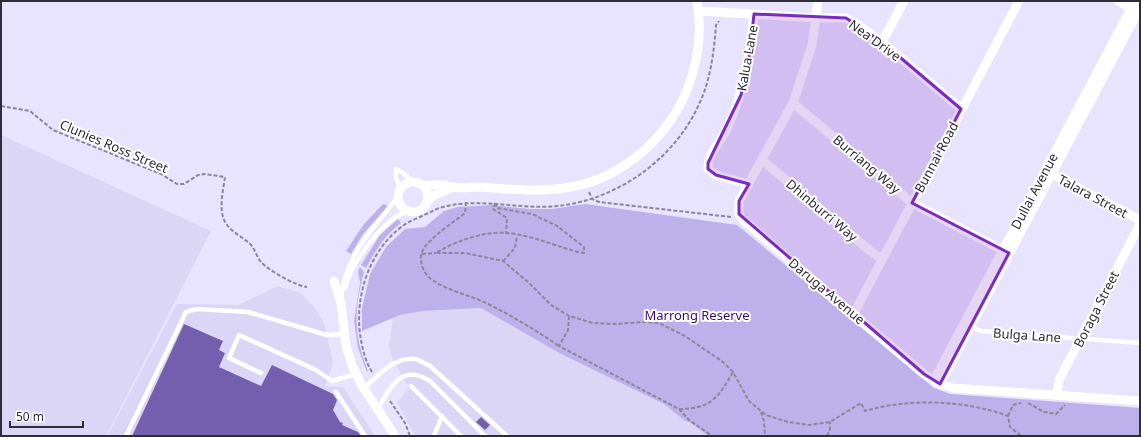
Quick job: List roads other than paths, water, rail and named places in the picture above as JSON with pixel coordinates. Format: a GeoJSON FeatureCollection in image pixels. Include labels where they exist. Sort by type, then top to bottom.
{"type":"FeatureCollection","features":[{"type":"Feature","properties":{"kind":"street"},"geometry":{"type":"LineString","coordinates":[[453,188],[443,185],[417,183],[404,185],[399,193],[401,207],[410,211],[420,210],[433,196],[453,188],[475,187],[526,190],[565,188],[598,178],[616,170],[636,158],[651,144],[677,111],[690,82],[696,57],[699,11],[697,1]]}},
{"type":"Feature","properties":{"kind":"street"},"geometry":{"type":"LineString","coordinates":[[749,184],[793,103],[805,70],[817,18],[818,1]]}},
{"type":"Feature","properties":{"kind":"street"},"geometry":{"type":"LineString","coordinates":[[882,42],[904,1]]}},
{"type":"Feature","properties":{"kind":"street","name":"Bunnai Road"},"geometry":{"type":"LineString","coordinates":[[854,313],[1019,1]]}},
{"type":"Feature","properties":{"kind":"street"},"geometry":{"type":"LineString","coordinates":[[1118,1],[1137,9]]}},
{"type":"Feature","properties":{"kind":"street","name":"Dullai Avenue"},"geometry":{"type":"LineString","coordinates":[[937,382],[1048,172],[1137,9]]}},
{"type":"Feature","properties":{"kind":"street","name":"Nea Drive"},"geometry":{"type":"LineString","coordinates":[[699,11],[817,18],[846,18],[882,42],[961,109]]}},
{"type":"Feature","properties":{"kind":"street","name":"Kalua Lane"},"geometry":{"type":"LineString","coordinates":[[749,184],[716,175],[708,169],[708,164],[709,158],[723,137],[735,113],[741,95],[750,52],[754,14]]}},
{"type":"Feature","properties":{"kind":"street","name":"Burriang Way"},"geometry":{"type":"LineString","coordinates":[[793,103],[912,203],[1006,252]]}},
{"type":"Feature","properties":{"kind":"street","name":"Dhinburri Way"},"geometry":{"type":"LineString","coordinates":[[762,160],[869,250],[882,259]]}},
{"type":"Feature","properties":{"kind":"street","name":"Talara Street"},"geometry":{"type":"LineString","coordinates":[[1048,172],[1140,220]]}},
{"type":"Feature","properties":{"kind":"street"},"geometry":{"type":"LineString","coordinates":[[417,183],[427,193],[426,203]]}},
{"type":"Feature","properties":{"kind":"street","name":"Daruga Avenue"},"geometry":{"type":"LineString","coordinates":[[749,184],[739,201],[739,214],[742,219],[937,382],[953,388],[1140,401]]}},
{"type":"Feature","properties":{"kind":"street","name":"Boraga Street"},"geometry":{"type":"LineString","coordinates":[[1056,396],[1059,380],[1140,224]]}},
{"type":"Feature","properties":{"kind":"street"},"geometry":{"type":"LineString","coordinates":[[334,281],[341,303],[345,334],[352,365],[364,388],[395,436]]}},
{"type":"Feature","properties":{"kind":"lane"},"geometry":{"type":"LineString","coordinates":[[341,303],[345,273],[352,258],[362,241],[399,193],[396,169],[417,183]]}},
{"type":"Feature","properties":{"kind":"lane"},"geometry":{"type":"LineString","coordinates":[[341,303],[346,283],[368,246],[386,225],[403,212],[410,211]]}},
{"type":"Feature","properties":{"kind":"lane"},"geometry":{"type":"LineString","coordinates":[[126,436],[179,322],[186,312],[196,309],[248,312],[327,335],[345,334]]}},
{"type":"Feature","properties":{"kind":"lane","name":"Bulga Lane"},"geometry":{"type":"LineString","coordinates":[[967,325],[980,331],[1140,343]]}},
{"type":"Feature","properties":{"kind":"lane"},"geometry":{"type":"LineString","coordinates":[[261,373],[228,358],[238,334],[316,370],[332,380],[356,374]]}},
{"type":"Feature","properties":{"kind":"lane"},"geometry":{"type":"LineString","coordinates":[[364,388],[395,363],[405,359],[417,359],[430,366],[506,436]]}},
{"type":"Feature","properties":{"kind":"lane"},"geometry":{"type":"LineString","coordinates":[[378,409],[391,386],[403,376],[412,374],[422,376],[430,381],[485,436]]}},
{"type":"Feature","properties":{"kind":"lane"},"geometry":{"type":"LineString","coordinates":[[411,386],[460,436]]}},
{"type":"Feature","properties":{"kind":"lane"},"geometry":{"type":"LineString","coordinates":[[336,392],[365,436]]}},
{"type":"Feature","properties":{"kind":"lane"},"geometry":{"type":"LineString","coordinates":[[434,436],[442,416]]}},
{"type":"Feature","properties":{"kind":"park label","name":"Marrong Reserve"},"geometry":{"type":"Point","coordinates":[697,315]}}]}
